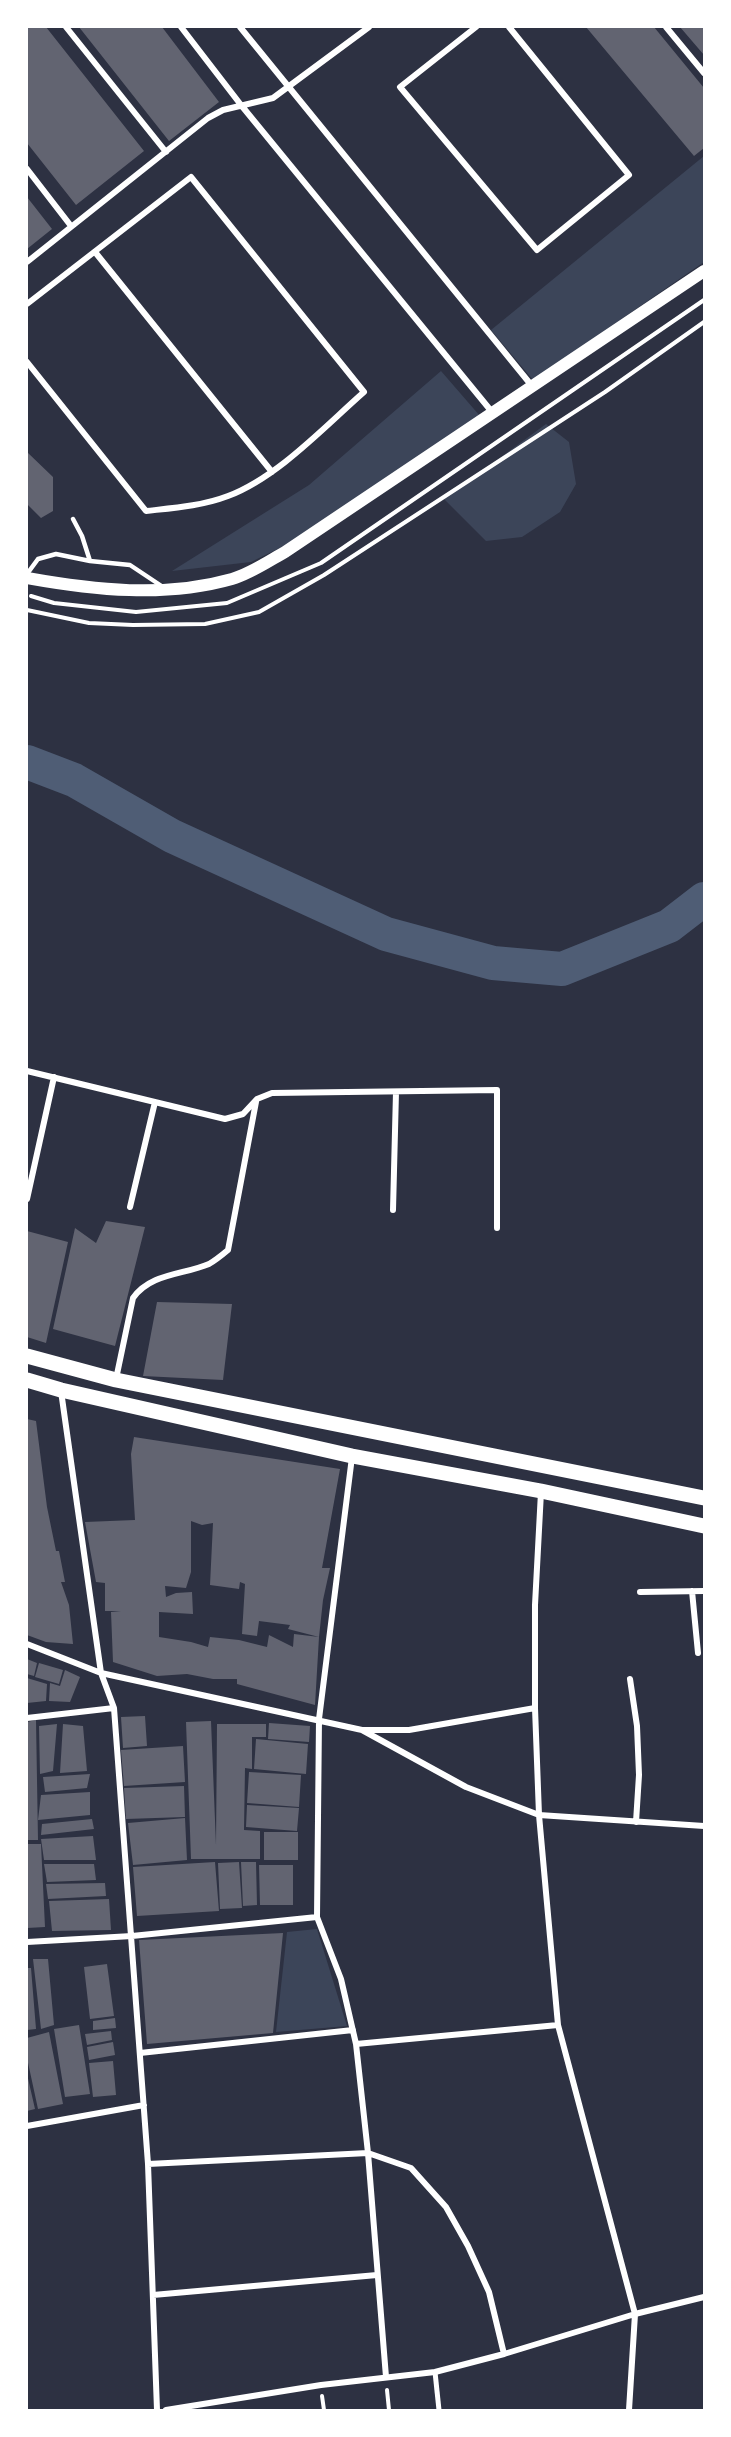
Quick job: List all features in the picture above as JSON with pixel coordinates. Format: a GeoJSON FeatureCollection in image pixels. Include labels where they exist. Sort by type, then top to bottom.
{"type":"FeatureCollection","features":[{"type":"Feature","properties":{"kind":"main road"},"geometry":{"type":"LineString","coordinates":[[27,578],[90,589],[168,591],[233,579],[285,552],[704,271]]}},
{"type":"Feature","properties":{"kind":"main road"},"geometry":{"type":"LineString","coordinates":[[27,1356],[116,1380],[704,1498]]}},
{"type":"Feature","properties":{"kind":"main road"},"geometry":{"type":"LineString","coordinates":[[27,1380],[61,1390],[352,1456],[541,1491],[704,1526]]}},
{"type":"Feature","properties":{"kind":"street"},"geometry":{"type":"LineString","coordinates":[[66,27],[166,152]]}},
{"type":"Feature","properties":{"kind":"street"},"geometry":{"type":"LineString","coordinates":[[181,27],[241,105],[492,412]]}},
{"type":"Feature","properties":{"kind":"street"},"geometry":{"type":"LineString","coordinates":[[240,27],[532,386]]}},
{"type":"Feature","properties":{"kind":"street"},"geometry":{"type":"LineString","coordinates":[[27,262],[208,118],[241,105],[273,98],[369,27]]}},
{"type":"Feature","properties":{"kind":"street"},"geometry":{"type":"LineString","coordinates":[[476,27],[400,87],[537,250],[629,174],[509,27]]}},
{"type":"Feature","properties":{"kind":"street"},"geometry":{"type":"LineString","coordinates":[[666,27],[704,73]]}},
{"type":"Feature","properties":{"kind":"street"},"geometry":{"type":"LineString","coordinates":[[27,169],[71,226]]}},
{"type":"Feature","properties":{"kind":"street"},"geometry":{"type":"LineString","coordinates":[[27,304],[191,177],[364,392],[272,472],[229,496],[191,506],[146,511],[27,362]]}},
{"type":"Feature","properties":{"kind":"street"},"geometry":{"type":"LineString","coordinates":[[95,252],[272,472]]}},
{"type":"Feature","properties":{"kind":"street"},"geometry":{"type":"LineString","coordinates":[[27,1071],[225,1119],[243,1114],[257,1100],[272,1093],[497,1090],[497,1228]]}},
{"type":"Feature","properties":{"kind":"street"},"geometry":{"type":"LineString","coordinates":[[27,1199],[54,1077]]}},
{"type":"Feature","properties":{"kind":"street"},"geometry":{"type":"LineString","coordinates":[[393,1210],[396,1092]]}},
{"type":"Feature","properties":{"kind":"street"},"geometry":{"type":"LineString","coordinates":[[116,1380],[133,1298],[139,1288],[156,1279],[207,1264],[228,1250],[257,1100]]}},
{"type":"Feature","properties":{"kind":"street"},"geometry":{"type":"LineString","coordinates":[[130,1207],[155,1102]]}},
{"type":"Feature","properties":{"kind":"street"},"geometry":{"type":"LineString","coordinates":[[61,1390],[101,1673],[114,1708],[148,2164],[157,2410]]}},
{"type":"Feature","properties":{"kind":"street"},"geometry":{"type":"LineString","coordinates":[[352,1456],[319,1719],[317,1917],[341,1979],[356,2044],[368,2153],[386,2377]]}},
{"type":"Feature","properties":{"kind":"street"},"geometry":{"type":"LineString","coordinates":[[541,1491],[535,1605],[535,1708],[539,1815],[558,2025],[635,2314],[628,2410]]}},
{"type":"Feature","properties":{"kind":"street"},"geometry":{"type":"LineString","coordinates":[[692,1591],[698,1653]]}},
{"type":"Feature","properties":{"kind":"street"},"geometry":{"type":"LineString","coordinates":[[640,1592],[704,1591]]}},
{"type":"Feature","properties":{"kind":"street"},"geometry":{"type":"LineString","coordinates":[[27,1644],[101,1673],[362,1730],[408,1730],[535,1708]]}},
{"type":"Feature","properties":{"kind":"street"},"geometry":{"type":"LineString","coordinates":[[630,1679],[638,1726],[639,1775],[636,1822]]}},
{"type":"Feature","properties":{"kind":"street"},"geometry":{"type":"LineString","coordinates":[[27,1718],[114,1708]]}},
{"type":"Feature","properties":{"kind":"street"},"geometry":{"type":"LineString","coordinates":[[362,1730],[466,1787],[539,1815],[704,1826]]}},
{"type":"Feature","properties":{"kind":"street"},"geometry":{"type":"LineString","coordinates":[[27,1942],[132,1936],[317,1917]]}},
{"type":"Feature","properties":{"kind":"street"},"geometry":{"type":"LineString","coordinates":[[356,2044],[558,2025]]}},
{"type":"Feature","properties":{"kind":"street"},"geometry":{"type":"LineString","coordinates":[[140,2053],[353,2030]]}},
{"type":"Feature","properties":{"kind":"street"},"geometry":{"type":"LineString","coordinates":[[27,2126],[144,2105]]}},
{"type":"Feature","properties":{"kind":"street"},"geometry":{"type":"LineString","coordinates":[[148,2164],[368,2153],[411,2168],[446,2206],[468,2246],[489,2292],[504,2354]]}},
{"type":"Feature","properties":{"kind":"street"},"geometry":{"type":"LineString","coordinates":[[153,2295],[377,2275]]}},
{"type":"Feature","properties":{"kind":"street"},"geometry":{"type":"LineString","coordinates":[[166,2410],[386,2377],[435,2372],[504,2354],[635,2314],[704,2297]]}},
{"type":"Feature","properties":{"kind":"street"},"geometry":{"type":"LineString","coordinates":[[435,2372],[439,2410]]}},
{"type":"Feature","properties":{"kind":"lane"},"geometry":{"type":"LineString","coordinates":[[73,519],[82,536],[90,561]]}},
{"type":"Feature","properties":{"kind":"lane"},"geometry":{"type":"LineString","coordinates":[[27,574],[38,559],[56,554],[90,561],[130,565],[168,591]]}},
{"type":"Feature","properties":{"kind":"path"},"geometry":{"type":"LineString","coordinates":[[27,610],[89,623],[133,625],[205,624],[259,612],[324,575],[605,392],[704,322]]}},
{"type":"Feature","properties":{"kind":"path"},"geometry":{"type":"LineString","coordinates":[[386,2377],[389,2410]]}},
{"type":"Feature","properties":{"kind":"shaded area"},"geometry":{"type":"Polygon","coordinates":[[[704,156],[704,262],[533,380],[491,330],[704,156]]]}},
{"type":"Feature","properties":{"kind":"shaded area"},"geometry":{"type":"Polygon","coordinates":[[[441,371],[480,416],[302,537],[251,562],[172,571],[309,485],[441,371]]]}},
{"type":"Feature","properties":{"kind":"shaded area"},"geometry":{"type":"Polygon","coordinates":[[[546,424],[569,442],[576,484],[560,512],[522,537],[486,541],[444,499],[546,424]]]}},
{"type":"Feature","properties":{"kind":"shaded area"},"geometry":{"type":"Polygon","coordinates":[[[317,1929],[347,2026],[276,2032],[287,1932],[317,1929]]]}},
{"type":"Feature","properties":{"kind":"building"},"geometry":{"type":"Polygon","coordinates":[[[27,27],[46,27],[144,151],[76,205],[27,143],[27,27]]]}},
{"type":"Feature","properties":{"kind":"building"},"geometry":{"type":"Polygon","coordinates":[[[79,27],[162,27],[219,102],[169,141],[79,27]]]}},
{"type":"Feature","properties":{"kind":"building"},"geometry":{"type":"Polygon","coordinates":[[[586,27],[654,27],[704,88],[704,148],[694,156],[586,27]]]}},
{"type":"Feature","properties":{"kind":"building"},"geometry":{"type":"Polygon","coordinates":[[[680,27],[704,27],[704,55],[680,27]]]}},
{"type":"Feature","properties":{"kind":"building"},"geometry":{"type":"Polygon","coordinates":[[[27,197],[52,229],[27,249],[27,197]]]}},
{"type":"Feature","properties":{"kind":"building"},"geometry":{"type":"Polygon","coordinates":[[[27,452],[53,477],[53,511],[41,518],[27,504],[27,452]]]}},
{"type":"Feature","properties":{"kind":"building"},"geometry":{"type":"Polygon","coordinates":[[[106,1221],[145,1227],[115,1346],[53,1329],[75,1228],[96,1243],[106,1221]]]}},
{"type":"Feature","properties":{"kind":"building"},"geometry":{"type":"Polygon","coordinates":[[[27,1231],[68,1242],[46,1343],[27,1337],[27,1231]]]}},
{"type":"Feature","properties":{"kind":"building"},"geometry":{"type":"Polygon","coordinates":[[[157,1302],[232,1304],[223,1380],[143,1376],[157,1302]]]}},
{"type":"Feature","properties":{"kind":"building"},"geometry":{"type":"Polygon","coordinates":[[[27,1419],[36,1421],[47,1507],[65,1582],[61,1582],[69,1605],[73,1644],[46,1642],[27,1635],[27,1419]]]}},
{"type":"Feature","properties":{"kind":"building"},"geometry":{"type":"Polygon","coordinates":[[[134,1437],[340,1469],[322,1568],[330,1568],[323,1600],[315,1705],[237,1684],[237,1679],[213,1679],[187,1674],[157,1676],[113,1662],[111,1612],[121,1611],[105,1611],[105,1583],[96,1582],[85,1522],[135,1520],[131,1454],[134,1437]],[[191,1521],[191,1572],[186,1588],[165,1586],[166,1597],[176,1593],[192,1592],[193,1614],[159,1612],[159,1637],[208,1647],[210,1637],[239,1640],[267,1647],[269,1635],[293,1647],[294,1634],[319,1637],[288,1629],[290,1625],[259,1621],[257,1636],[242,1634],[245,1584],[240,1582],[239,1589],[210,1585],[213,1523],[202,1525],[191,1521]]]}},
{"type":"Feature","properties":{"kind":"building"},"geometry":{"type":"Polygon","coordinates":[[[27,1659],[37,1663],[34,1676],[27,1674],[27,1659]]]}},
{"type":"Feature","properties":{"kind":"building"},"geometry":{"type":"Polygon","coordinates":[[[39,1663],[63,1670],[59,1684],[35,1677],[39,1663]]]}},
{"type":"Feature","properties":{"kind":"building"},"geometry":{"type":"Polygon","coordinates":[[[65,1670],[80,1677],[70,1702],[49,1701],[50,1683],[60,1686],[65,1670]]]}},
{"type":"Feature","properties":{"kind":"building"},"geometry":{"type":"Polygon","coordinates":[[[27,1678],[47,1684],[46,1701],[27,1703],[27,1678]]]}},
{"type":"Feature","properties":{"kind":"building"},"geometry":{"type":"Polygon","coordinates":[[[145,1716],[147,1746],[123,1748],[121,1717],[145,1716]]]}},
{"type":"Feature","properties":{"kind":"building"},"geometry":{"type":"Polygon","coordinates":[[[36,1720],[38,1840],[27,1840],[27,1722],[36,1720]]]}},
{"type":"Feature","properties":{"kind":"building"},"geometry":{"type":"Polygon","coordinates":[[[211,1721],[216,1845],[217,1724],[266,1724],[266,1737],[252,1737],[252,1769],[245,1768],[244,1830],[260,1831],[260,1859],[191,1859],[186,1722],[211,1721]]]}},
{"type":"Feature","properties":{"kind":"building"},"geometry":{"type":"Polygon","coordinates":[[[269,1723],[310,1726],[309,1742],[268,1739],[269,1723]]]}},
{"type":"Feature","properties":{"kind":"building"},"geometry":{"type":"Polygon","coordinates":[[[57,1724],[53,1771],[40,1774],[39,1726],[57,1724]]]}},
{"type":"Feature","properties":{"kind":"building"},"geometry":{"type":"Polygon","coordinates":[[[63,1724],[83,1726],[87,1771],[60,1773],[63,1724]]]}},
{"type":"Feature","properties":{"kind":"building"},"geometry":{"type":"Polygon","coordinates":[[[256,1739],[308,1744],[306,1774],[254,1769],[256,1739]]]}},
{"type":"Feature","properties":{"kind":"building"},"geometry":{"type":"Polygon","coordinates":[[[183,1746],[185,1782],[124,1786],[121,1750],[183,1746]]]}},
{"type":"Feature","properties":{"kind":"building"},"geometry":{"type":"Polygon","coordinates":[[[249,1772],[301,1775],[299,1807],[247,1803],[249,1772]]]}},
{"type":"Feature","properties":{"kind":"building"},"geometry":{"type":"Polygon","coordinates":[[[90,1774],[87,1788],[45,1792],[43,1777],[90,1774]]]}},
{"type":"Feature","properties":{"kind":"building"},"geometry":{"type":"Polygon","coordinates":[[[184,1786],[185,1817],[126,1819],[124,1788],[184,1786]]]}},
{"type":"Feature","properties":{"kind":"building"},"geometry":{"type":"Polygon","coordinates":[[[90,1792],[90,1815],[38,1820],[41,1795],[90,1792]]]}},
{"type":"Feature","properties":{"kind":"building"},"geometry":{"type":"Polygon","coordinates":[[[247,1805],[299,1808],[297,1831],[246,1827],[247,1805]]]}},
{"type":"Feature","properties":{"kind":"building"},"geometry":{"type":"Polygon","coordinates":[[[185,1818],[187,1860],[133,1865],[128,1823],[185,1818]]]}},
{"type":"Feature","properties":{"kind":"building"},"geometry":{"type":"Polygon","coordinates":[[[92,1819],[94,1829],[41,1835],[42,1824],[92,1819]]]}},
{"type":"Feature","properties":{"kind":"building"},"geometry":{"type":"Polygon","coordinates":[[[264,1832],[298,1832],[298,1860],[264,1860],[264,1832]]]}},
{"type":"Feature","properties":{"kind":"building"},"geometry":{"type":"Polygon","coordinates":[[[93,1836],[96,1860],[44,1860],[41,1839],[93,1836]]]}},
{"type":"Feature","properties":{"kind":"building"},"geometry":{"type":"Polygon","coordinates":[[[27,1844],[41,1844],[45,1927],[27,1928],[27,1844]]]}},
{"type":"Feature","properties":{"kind":"building"},"geometry":{"type":"Polygon","coordinates":[[[215,1862],[219,1911],[137,1916],[133,1867],[215,1862]]]}},
{"type":"Feature","properties":{"kind":"building"},"geometry":{"type":"Polygon","coordinates":[[[239,1862],[242,1908],[220,1909],[218,1863],[239,1862]]]}},
{"type":"Feature","properties":{"kind":"building"},"geometry":{"type":"Polygon","coordinates":[[[241,1862],[256,1862],[257,1905],[243,1906],[241,1862]]]}},
{"type":"Feature","properties":{"kind":"building"},"geometry":{"type":"Polygon","coordinates":[[[44,1864],[94,1864],[96,1880],[47,1882],[44,1864]]]}},
{"type":"Feature","properties":{"kind":"building"},"geometry":{"type":"Polygon","coordinates":[[[259,1865],[293,1865],[293,1905],[260,1905],[259,1865]]]}},
{"type":"Feature","properties":{"kind":"building"},"geometry":{"type":"Polygon","coordinates":[[[105,1883],[106,1896],[48,1899],[46,1884],[105,1883]]]}},
{"type":"Feature","properties":{"kind":"building"},"geometry":{"type":"Polygon","coordinates":[[[109,1899],[111,1930],[52,1931],[49,1901],[109,1899]]]}},
{"type":"Feature","properties":{"kind":"building"},"geometry":{"type":"Polygon","coordinates":[[[283,1933],[273,2033],[147,2044],[139,1940],[283,1933]]]}},
{"type":"Feature","properties":{"kind":"building"},"geometry":{"type":"Polygon","coordinates":[[[33,1959],[48,1959],[54,2025],[41,2029],[33,1959]]]}},
{"type":"Feature","properties":{"kind":"building"},"geometry":{"type":"Polygon","coordinates":[[[107,1964],[114,2016],[90,2019],[84,1967],[107,1964]]]}},
{"type":"Feature","properties":{"kind":"building"},"geometry":{"type":"Polygon","coordinates":[[[27,1968],[31,1968],[36,2029],[27,2030],[27,1968]]]}},
{"type":"Feature","properties":{"kind":"building"},"geometry":{"type":"Polygon","coordinates":[[[115,2018],[116,2028],[93,2030],[93,2021],[115,2018]]]}},
{"type":"Feature","properties":{"kind":"building"},"geometry":{"type":"Polygon","coordinates":[[[79,2025],[90,2094],[65,2097],[54,2029],[79,2025]]]}},
{"type":"Feature","properties":{"kind":"building"},"geometry":{"type":"Polygon","coordinates":[[[111,2031],[112,2040],[87,2045],[85,2034],[111,2031]]]}},
{"type":"Feature","properties":{"kind":"building"},"geometry":{"type":"Polygon","coordinates":[[[49,2032],[63,2104],[38,2109],[27,2058],[27,2038],[49,2032]]]}},
{"type":"Feature","properties":{"kind":"building"},"geometry":{"type":"Polygon","coordinates":[[[113,2042],[115,2055],[89,2060],[87,2047],[113,2042]]]}},
{"type":"Feature","properties":{"kind":"building"},"geometry":{"type":"Polygon","coordinates":[[[113,2061],[116,2095],[93,2097],[89,2063],[113,2061]]]}},
{"type":"Feature","properties":{"kind":"building"},"geometry":{"type":"Polygon","coordinates":[[[27,2074],[35,2109],[27,2111],[27,2074]]]}},
{"type":"Feature","properties":{"kind":"waterway"},"geometry":{"type":"LineString","coordinates":[[27,762],[74,780],[172,836],[386,934],[493,963],[562,969],[669,926],[704,899]]}}]}
